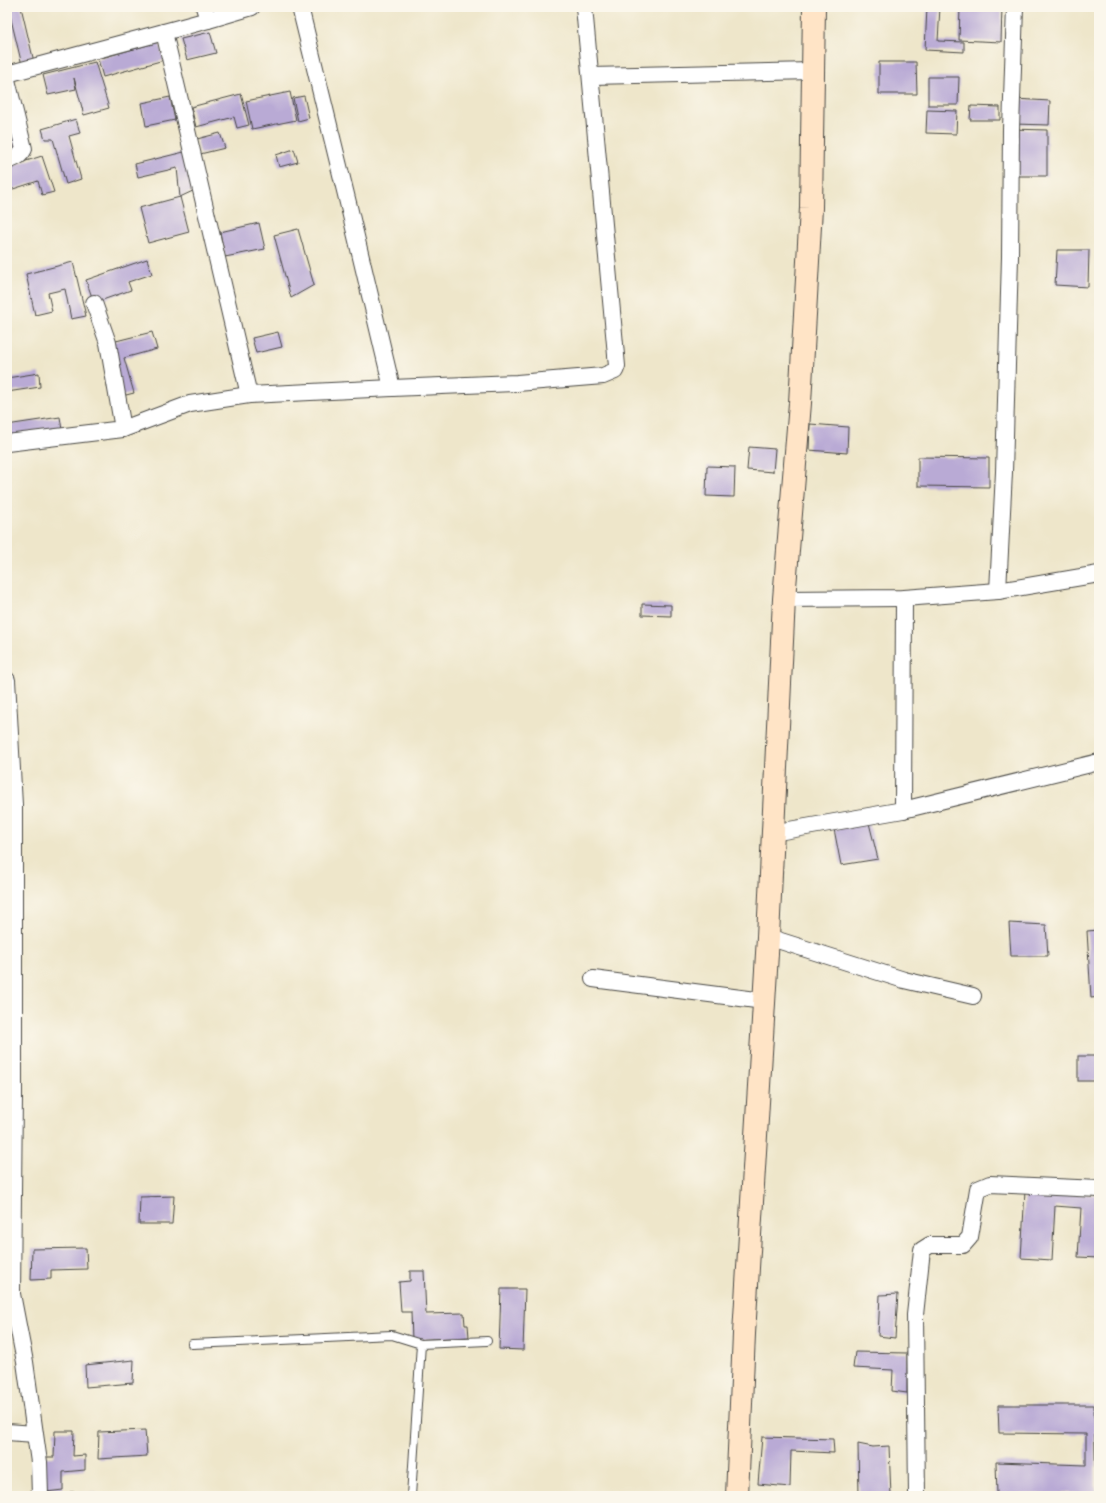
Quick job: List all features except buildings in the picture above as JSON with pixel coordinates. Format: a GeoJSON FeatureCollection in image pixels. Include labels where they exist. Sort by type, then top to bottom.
{"type":"FeatureCollection","features":[{"type":"Feature","properties":{"kind":"street"},"geometry":{"type":"LineString","coordinates":[[7,74],[164,32],[206,14],[252,7]]}},
{"type":"Feature","properties":{"kind":"street"},"geometry":{"type":"LineString","coordinates":[[300,7],[348,199],[392,388]]}},
{"type":"Feature","properties":{"kind":"street"},"geometry":{"type":"LineString","coordinates":[[7,443],[122,429],[190,404],[249,395],[525,382],[603,376],[615,371],[617,366],[584,7]]}},
{"type":"Feature","properties":{"kind":"street"},"geometry":{"type":"LineString","coordinates":[[737,1496],[744,1334],[768,937],[784,599],[800,403],[810,216],[814,7]]}},
{"type":"Feature","properties":{"kind":"street"},"geometry":{"type":"LineString","coordinates":[[998,591],[1004,472],[1015,7]]}},
{"type":"Feature","properties":{"kind":"street"},"geometry":{"type":"LineString","coordinates":[[164,32],[249,395]]}},
{"type":"Feature","properties":{"kind":"street"},"geometry":{"type":"LineString","coordinates":[[591,76],[813,71]]}},
{"type":"Feature","properties":{"kind":"street"},"geometry":{"type":"LineString","coordinates":[[7,80],[24,149],[17,157],[7,160]]}},
{"type":"Feature","properties":{"kind":"street"},"geometry":{"type":"LineString","coordinates":[[94,303],[108,344],[122,429]]}},
{"type":"Feature","properties":{"kind":"street"},"geometry":{"type":"LineString","coordinates":[[784,599],[904,598],[998,591],[1099,574]]}},
{"type":"Feature","properties":{"kind":"street"},"geometry":{"type":"LineString","coordinates":[[903,810],[904,598]]}},
{"type":"Feature","properties":{"kind":"street"},"geometry":{"type":"LineString","coordinates":[[7,680],[14,805],[14,1103],[10,1294],[25,1362],[39,1462],[40,1496]]}},
{"type":"Feature","properties":{"kind":"street"},"geometry":{"type":"LineString","coordinates":[[772,833],[903,810],[1099,762]]}},
{"type":"Feature","properties":{"kind":"street"},"geometry":{"type":"LineString","coordinates":[[768,937],[904,980],[973,996]]}},
{"type":"Feature","properties":{"kind":"street"},"geometry":{"type":"LineString","coordinates":[[594,979],[764,1001]]}},
{"type":"Feature","properties":{"kind":"street"},"geometry":{"type":"LineString","coordinates":[[917,1496],[915,1315],[922,1250],[930,1245],[963,1245],[970,1237],[978,1189],[990,1184],[1099,1189]]}},
{"type":"Feature","properties":{"kind":"street"},"geometry":{"type":"LineString","coordinates":[[7,1432],[35,1434]]}},
{"type":"Feature","properties":{"kind":"lane"},"geometry":{"type":"LineString","coordinates":[[192,1344],[392,1335],[421,1344],[487,1341]]}},
{"type":"Feature","properties":{"kind":"lane"},"geometry":{"type":"LineString","coordinates":[[411,1496],[421,1344]]}}]}
